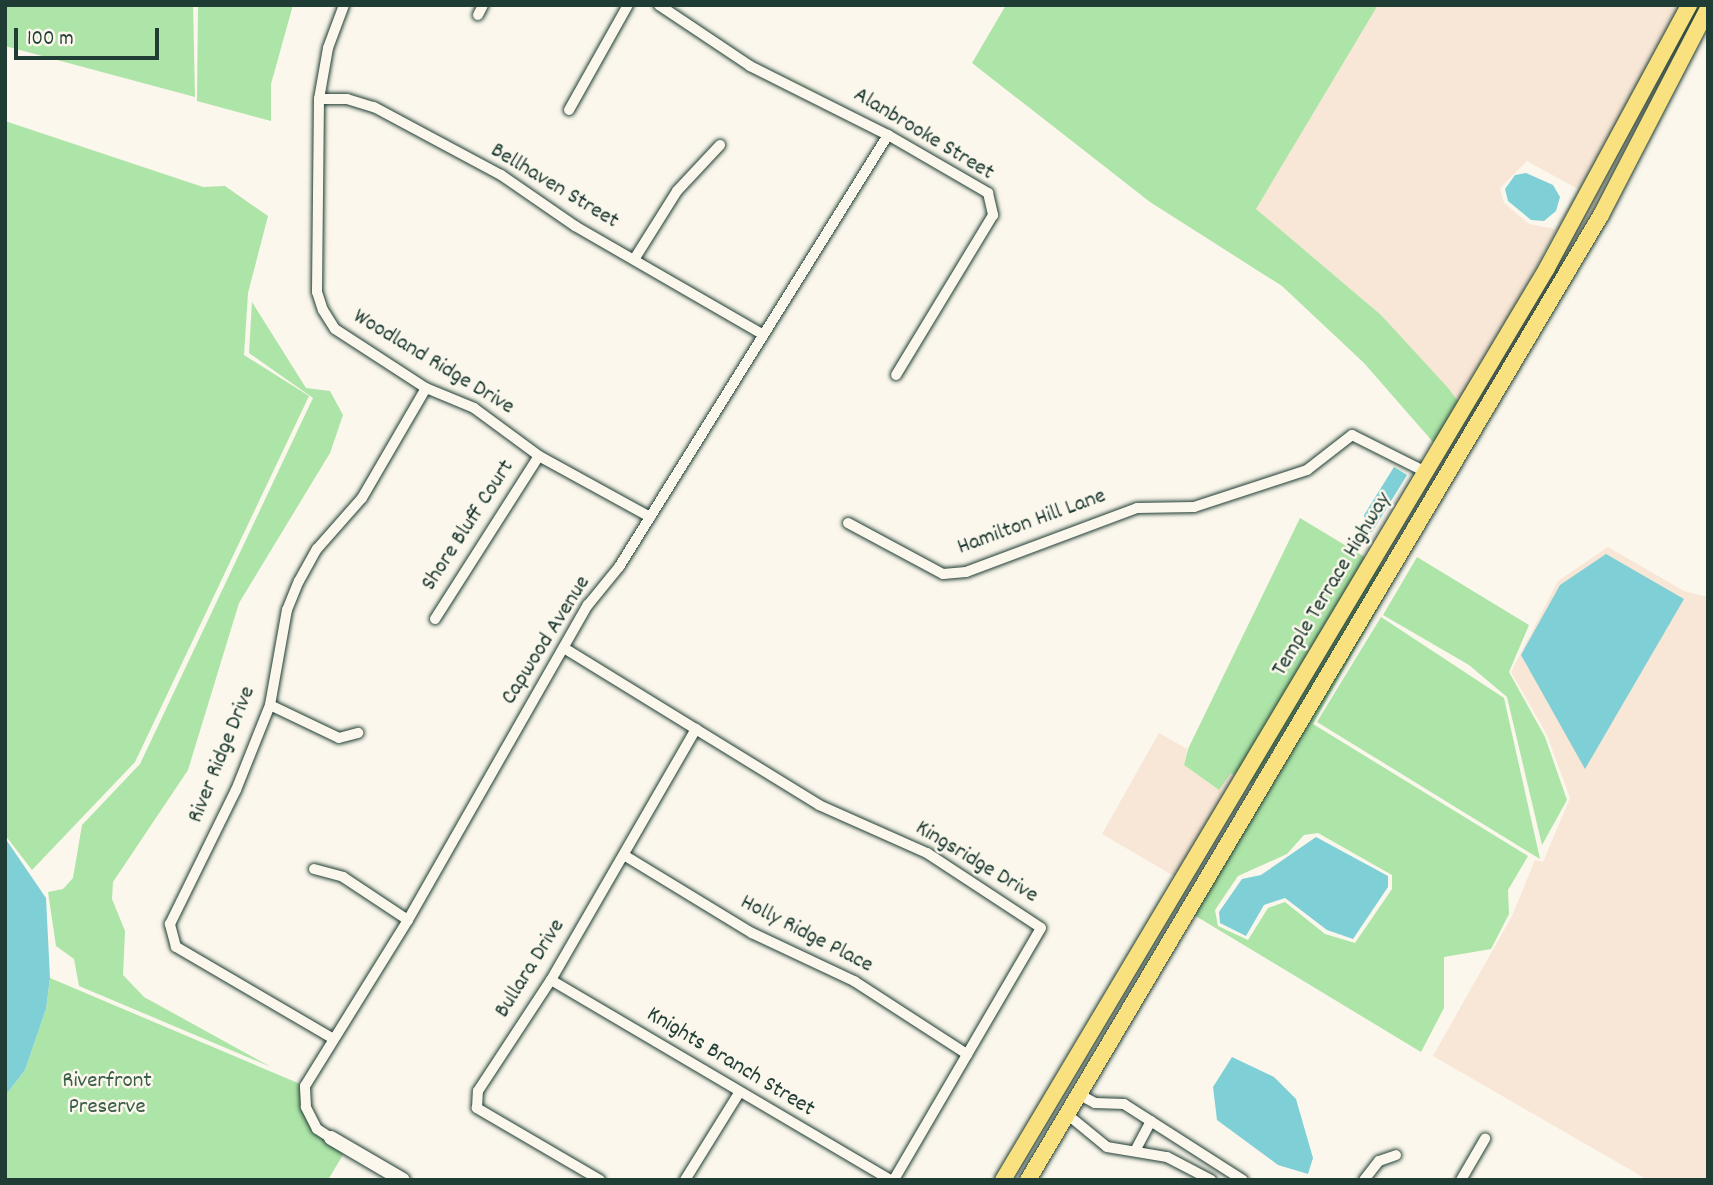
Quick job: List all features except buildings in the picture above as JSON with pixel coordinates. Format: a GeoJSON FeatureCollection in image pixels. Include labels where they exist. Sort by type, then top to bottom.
{"type":"FeatureCollection","features":[{"type":"Feature","properties":{"kind":"main road","name":"Temple Terrace Highway"},"geometry":{"type":"LineString","coordinates":[[1003,1180],[1203,850],[1580,212],[1689,5]]}},
{"type":"Feature","properties":{"kind":"main road","name":"Temple Terrace Highway"},"geometry":{"type":"LineString","coordinates":[[1028,1180],[1394,568],[1601,215],[1708,9]]}},
{"type":"Feature","properties":{"kind":"main road"},"geometry":{"type":"LineString","coordinates":[[1376,558],[1394,568]]}},
{"type":"Feature","properties":{"kind":"main road"},"geometry":{"type":"LineString","coordinates":[[1203,850],[1220,859]]}},
{"type":"Feature","properties":{"kind":"main road"},"geometry":{"type":"LineString","coordinates":[[1068,1115],[1066,1097],[1098,1042],[1107,1008]]}},
{"type":"Feature","properties":{"kind":"street","name":"Woodland Ridge Drive"},"geometry":{"type":"LineString","coordinates":[[344,5],[327,48],[319,99],[317,292],[323,310],[335,329],[426,388],[474,408],[539,456],[650,517]]}},
{"type":"Feature","properties":{"kind":"street"},"geometry":{"type":"LineString","coordinates":[[569,110],[628,5]]}},
{"type":"Feature","properties":{"kind":"street","name":"Alanbrooke Street"},"geometry":{"type":"LineString","coordinates":[[659,5],[750,66],[888,135],[988,193],[993,215],[896,375]]}},
{"type":"Feature","properties":{"kind":"street","name":"Bellhaven Street"},"geometry":{"type":"LineString","coordinates":[[319,99],[347,99],[374,107],[501,175],[761,333]]}},
{"type":"Feature","properties":{"kind":"street","name":"Capwood Avenue"},"geometry":{"type":"LineString","coordinates":[[331,1138],[317,1129],[306,1107],[305,1086],[332,1038],[408,920],[564,648],[650,517],[761,333],[888,135]]}},
{"type":"Feature","properties":{"kind":"street"},"geometry":{"type":"LineString","coordinates":[[635,258],[677,191],[720,145]]}},
{"type":"Feature","properties":{"kind":"street","name":"River Ridge Drive"},"geometry":{"type":"LineString","coordinates":[[332,1038],[176,947],[170,924],[236,790],[270,705],[287,610],[299,580],[317,549],[362,498],[426,388]]}},
{"type":"Feature","properties":{"kind":"street","name":"Hamilton Hill Lane"},"geometry":{"type":"LineString","coordinates":[[848,523],[943,574],[966,572],[1137,508],[1195,507],[1307,470],[1352,435],[1426,472]]}},
{"type":"Feature","properties":{"kind":"street","name":"Shore Bluff Court"},"geometry":{"type":"LineString","coordinates":[[435,619],[539,456]]}},
{"type":"Feature","properties":{"kind":"street","name":"Kingsridge Drive"},"geometry":{"type":"LineString","coordinates":[[564,648],[819,806],[927,853],[1041,928],[892,1180]]}},
{"type":"Feature","properties":{"kind":"street"},"geometry":{"type":"LineString","coordinates":[[270,705],[339,738],[358,733]]}},
{"type":"Feature","properties":{"kind":"street","name":"Bullara Drive"},"geometry":{"type":"LineString","coordinates":[[600,1180],[477,1108],[478,1091],[551,980],[696,729]]}},
{"type":"Feature","properties":{"kind":"street","name":"Holly Ridge Place"},"geometry":{"type":"LineString","coordinates":[[624,855],[752,933],[854,981],[967,1054]]}},
{"type":"Feature","properties":{"kind":"street"},"geometry":{"type":"LineString","coordinates":[[314,869],[343,877],[408,920]]}},
{"type":"Feature","properties":{"kind":"street","name":"Knights Branch Street"},"geometry":{"type":"LineString","coordinates":[[551,980],[738,1093],[892,1180]]}},
{"type":"Feature","properties":{"kind":"street"},"geometry":{"type":"LineString","coordinates":[[685,1180],[738,1093]]}},
{"type":"Feature","properties":{"kind":"street"},"geometry":{"type":"LineString","coordinates":[[1080,1095],[1095,1103],[1124,1104],[1243,1180]]}},
{"type":"Feature","properties":{"kind":"street"},"geometry":{"type":"LineString","coordinates":[[1068,1115],[1107,1147],[1167,1157],[1211,1180]]}},
{"type":"Feature","properties":{"kind":"street"},"geometry":{"type":"LineString","coordinates":[[1135,1151],[1151,1121]]}},
{"type":"Feature","properties":{"kind":"street"},"geometry":{"type":"LineString","coordinates":[[331,1138],[403,1180]]}},
{"type":"Feature","properties":{"kind":"street"},"geometry":{"type":"LineString","coordinates":[[1461,1180],[1485,1139]]}},
{"type":"Feature","properties":{"kind":"street"},"geometry":{"type":"LineString","coordinates":[[1364,1180],[1379,1161],[1396,1155]]}},
{"type":"Feature","properties":{"kind":"shaded area"},"geometry":{"type":"Polygon","coordinates":[[[1378,5],[1682,5],[1460,404],[1381,315],[1256,209],[1378,5]],[[1527,161],[1500,188],[1504,203],[1529,224],[1555,229],[1578,189],[1527,161]]]}},
{"type":"Feature","properties":{"kind":"shaded area"},"geometry":{"type":"Polygon","coordinates":[[[1696,5],[1704,5],[1596,213],[1474,421],[1467,415],[1585,214],[1696,5]]]}},
{"type":"Feature","properties":{"kind":"shaded area"},"geometry":{"type":"Polygon","coordinates":[[[1608,547],[1684,591],[1708,597],[1708,1180],[1648,1180],[1433,1056],[1512,916],[1535,860],[1543,862],[1570,798],[1547,735],[1511,672],[1558,581],[1608,547]]]}},
{"type":"Feature","properties":{"kind":"shaded area"},"geometry":{"type":"Polygon","coordinates":[[[1159,733],[1187,749],[1184,765],[1219,790],[1231,773],[1239,778],[1179,879],[1102,834],[1159,733]]]}},
{"type":"Feature","properties":{"kind":"green space"},"geometry":{"type":"Polygon","coordinates":[[[5,5],[193,5],[195,97],[5,46],[5,5]]]}},
{"type":"Feature","properties":{"kind":"green space"},"geometry":{"type":"Polygon","coordinates":[[[198,5],[293,5],[271,84],[271,121],[197,101],[198,5]]]}},
{"type":"Feature","properties":{"kind":"green space"},"geometry":{"type":"Polygon","coordinates":[[[1006,5],[1378,5],[1256,209],[1381,315],[1449,389],[1460,404],[1441,437],[1433,442],[1364,363],[1282,286],[1150,202],[972,63],[1006,5]]]}},
{"type":"Feature","properties":{"kind":"green space"},"geometry":{"type":"Polygon","coordinates":[[[5,121],[203,187],[225,186],[268,216],[248,293],[244,355],[309,396],[135,762],[32,870],[5,835],[5,121]]]}},
{"type":"Feature","properties":{"kind":"green space"},"geometry":{"type":"Polygon","coordinates":[[[252,302],[306,388],[330,391],[343,415],[330,453],[239,603],[188,770],[113,882],[112,899],[125,931],[123,975],[144,997],[271,1067],[79,986],[74,959],[56,946],[48,892],[63,889],[73,878],[82,825],[140,764],[313,398],[249,353],[252,302]]]}},
{"type":"Feature","properties":{"kind":"green space"},"geometry":{"type":"Polygon","coordinates":[[[1300,518],[1368,559],[1239,778],[1231,773],[1219,790],[1184,765],[1188,749],[1300,518]]]}},
{"type":"Feature","properties":{"kind":"green space"},"geometry":{"type":"Polygon","coordinates":[[[1417,557],[1529,625],[1509,672],[1545,737],[1567,800],[1542,845],[1507,697],[1469,665],[1383,615],[1417,557]]]}},
{"type":"Feature","properties":{"kind":"green space"},"geometry":{"type":"Polygon","coordinates":[[[1378,565],[1386,570],[1252,784],[1244,780],[1378,565]]]}},
{"type":"Feature","properties":{"kind":"green space"},"geometry":{"type":"Polygon","coordinates":[[[1400,569],[1313,724],[1528,856],[1508,890],[1509,914],[1491,949],[1444,957],[1444,1008],[1421,1052],[1194,915],[1400,569]],[[1318,833],[1304,835],[1287,854],[1238,876],[1215,910],[1218,926],[1248,940],[1268,908],[1285,902],[1325,934],[1355,943],[1392,889],[1392,875],[1318,833]]]}},
{"type":"Feature","properties":{"kind":"green space"},"geometry":{"type":"Polygon","coordinates":[[[1381,617],[1504,698],[1540,859],[1317,722],[1381,617]]]}},
{"type":"Feature","properties":{"kind":"green space","name":"Riverfront Preserve"},"geometry":{"type":"Polygon","coordinates":[[[50,978],[305,1086],[317,1128],[347,1148],[328,1180],[5,1180],[5,1096],[25,1070],[46,1009],[50,978]]]}},
{"type":"Feature","properties":{"kind":"water"},"geometry":{"type":"Polygon","coordinates":[[[1526,173],[1553,185],[1560,197],[1556,211],[1544,221],[1531,220],[1508,201],[1505,189],[1515,175],[1526,173]]]}},
{"type":"Feature","properties":{"kind":"water"},"geometry":{"type":"Polygon","coordinates":[[[1394,467],[1407,475],[1372,532],[1365,533],[1364,515],[1394,467]]]}},
{"type":"Feature","properties":{"kind":"water"},"geometry":{"type":"Polygon","coordinates":[[[1606,554],[1684,599],[1585,769],[1521,655],[1560,585],[1606,554]]]}},
{"type":"Feature","properties":{"kind":"water"},"geometry":{"type":"Polygon","coordinates":[[[1316,837],[1388,876],[1388,887],[1353,939],[1327,930],[1285,898],[1264,905],[1246,936],[1220,923],[1219,912],[1242,879],[1261,875],[1316,837]]]}},
{"type":"Feature","properties":{"kind":"water"},"geometry":{"type":"Polygon","coordinates":[[[5,838],[46,898],[50,978],[46,1009],[25,1070],[5,1096],[5,838]]]}},
{"type":"Feature","properties":{"kind":"water"},"geometry":{"type":"Polygon","coordinates":[[[1232,1057],[1274,1077],[1296,1099],[1313,1158],[1308,1174],[1278,1165],[1217,1120],[1213,1087],[1232,1057]]]}}]}
